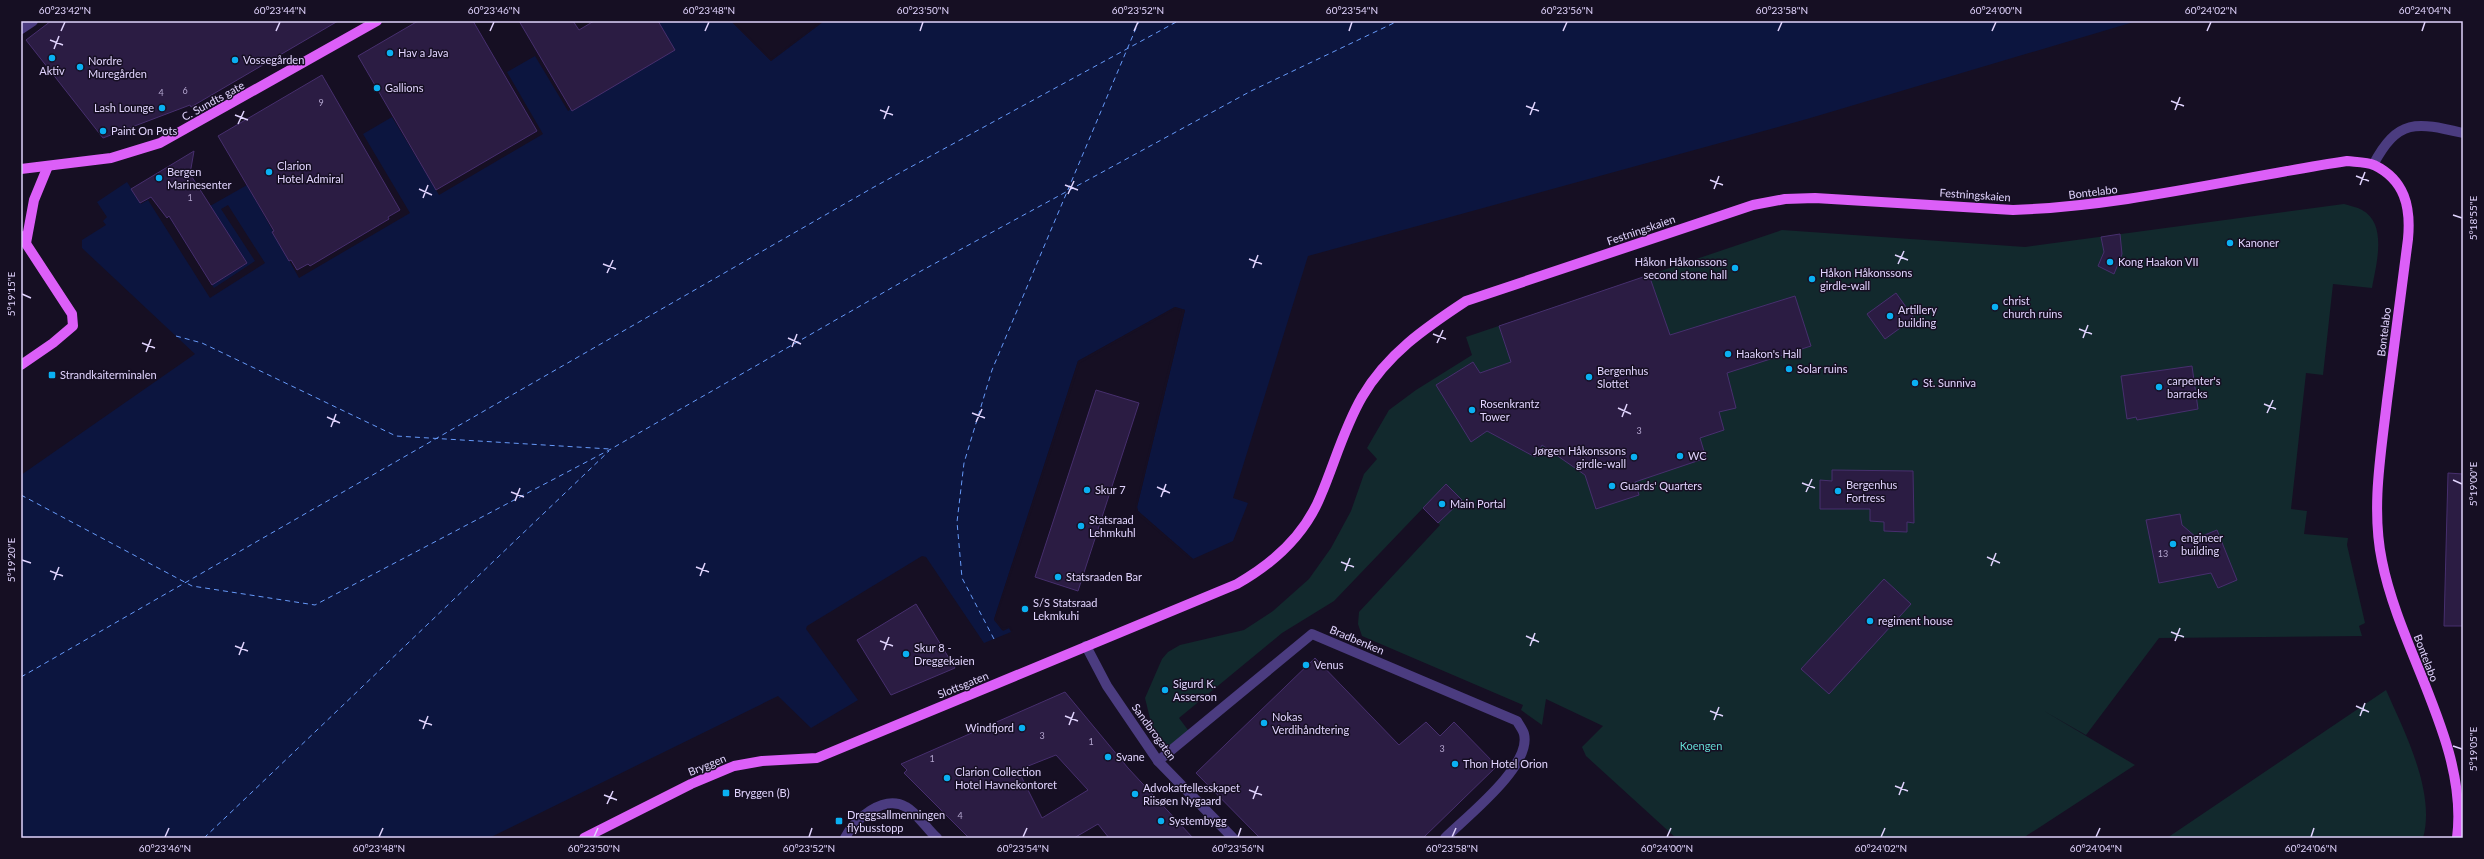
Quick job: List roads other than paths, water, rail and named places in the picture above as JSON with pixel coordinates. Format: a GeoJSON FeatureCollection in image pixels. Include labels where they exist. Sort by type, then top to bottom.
{"type":"FeatureCollection","features":[{"type":"Feature","properties":{"kind":"main road","name":"C. Sundts gate"},"geometry":{"type":"LineString","coordinates":[[21,169],[111,158],[160,143],[377,21]]}},
{"type":"Feature","properties":{"kind":"main road","name":"Bontelabo"},"geometry":{"type":"LineString","coordinates":[[2043,209],[2115,202],[2347,161],[2373,165],[2392,177],[2403,191],[2408,204],[2410,218],[2378,475],[2377,501],[2381,559],[2389,594],[2448,750],[2458,790],[2459,809],[2457,838]]}},
{"type":"Feature","properties":{"kind":"main road"},"geometry":{"type":"LineString","coordinates":[[21,365],[53,343],[73,326],[72,314],[24,239],[34,200],[48,166]]}},
{"type":"Feature","properties":{"kind":"main road","name":"Festningskaien"},"geometry":{"type":"LineString","coordinates":[[1086,646],[1237,584],[1262,570],[1288,547],[1305,524],[1321,496],[1346,427],[1362,397],[1381,370],[1399,350],[1427,326],[1466,301],[1753,205],[1785,199],[1815,198],[2013,210],[2043,209]]}},
{"type":"Feature","properties":{"kind":"main road","name":"Slottsgaten"},"geometry":{"type":"LineString","coordinates":[[848,746],[1086,646]]}},
{"type":"Feature","properties":{"kind":"main road","name":"Bryggen"},"geometry":{"type":"LineString","coordinates":[[584,838],[691,784],[734,766],[762,761],[817,758],[848,746]]}},
{"type":"Feature","properties":{"kind":"street"},"geometry":{"type":"LineString","coordinates":[[21,29],[32,21]]}},
{"type":"Feature","properties":{"kind":"street"},"geometry":{"type":"LineString","coordinates":[[2373,165],[2382,147],[2397,132],[2412,125],[2443,128],[2463,133]]}},
{"type":"Feature","properties":{"kind":"street","name":"Bradbenken"},"geometry":{"type":"LineString","coordinates":[[1158,761],[1312,634],[1517,721],[1524,735],[1524,748],[1515,768],[1446,838]]}},
{"type":"Feature","properties":{"kind":"street","name":"Sandbrogaten"},"geometry":{"type":"LineString","coordinates":[[1086,646],[1107,686],[1158,761],[1233,838]]}},
{"type":"Feature","properties":{"kind":"street"},"geometry":{"type":"LineString","coordinates":[[845,838],[859,820],[876,807],[894,803],[905,806],[911,811],[936,838]]}},
{"type":"Feature","properties":{"kind":"place","name":"Hav a Java"},"geometry":{"type":"Point","coordinates":[390,53]}},
{"type":"Feature","properties":{"kind":"place","name":"Aktiv"},"geometry":{"type":"Point","coordinates":[52,58]}},
{"type":"Feature","properties":{"kind":"place","name":"Vossegården"},"geometry":{"type":"Point","coordinates":[235,60]}},
{"type":"Feature","properties":{"kind":"place","name":"Nordre Muregården"},"geometry":{"type":"Point","coordinates":[80,67]}},
{"type":"Feature","properties":{"kind":"place","name":"Gallions"},"geometry":{"type":"Point","coordinates":[377,88]}},
{"type":"Feature","properties":{"kind":"place","name":"Lash Lounge"},"geometry":{"type":"Point","coordinates":[162,108]}},
{"type":"Feature","properties":{"kind":"place","name":"Paint On Pots"},"geometry":{"type":"Point","coordinates":[103,131]}},
{"type":"Feature","properties":{"kind":"place","name":"Clarion Hotel Admiral"},"geometry":{"type":"Point","coordinates":[269,172]}},
{"type":"Feature","properties":{"kind":"place","name":"Bergen Marinesenter"},"geometry":{"type":"Point","coordinates":[159,178]}},
{"type":"Feature","properties":{"kind":"place","name":"Kanoner"},"geometry":{"type":"Point","coordinates":[2230,243]}},
{"type":"Feature","properties":{"kind":"place","name":"Kong Haakon VII"},"geometry":{"type":"Point","coordinates":[2110,262]}},
{"type":"Feature","properties":{"kind":"place","name":"Håkon Håkonssons second stone hall"},"geometry":{"type":"Point","coordinates":[1735,268]}},
{"type":"Feature","properties":{"kind":"place","name":"Håkon Håkonssons girdle-wall"},"geometry":{"type":"Point","coordinates":[1812,279]}},
{"type":"Feature","properties":{"kind":"place","name":"christ church ruins"},"geometry":{"type":"Point","coordinates":[1995,307]}},
{"type":"Feature","properties":{"kind":"place","name":"Artillery building"},"geometry":{"type":"Point","coordinates":[1890,316]}},
{"type":"Feature","properties":{"kind":"place","name":"Haakon's Hall"},"geometry":{"type":"Point","coordinates":[1728,354]}},
{"type":"Feature","properties":{"kind":"place","name":"Solar ruins"},"geometry":{"type":"Point","coordinates":[1789,369]}},
{"type":"Feature","properties":{"kind":"place","name":"Strandkaiterminalen"},"geometry":{"type":"Point","coordinates":[52,375]}},
{"type":"Feature","properties":{"kind":"place","name":"Bergenhus Slottet"},"geometry":{"type":"Point","coordinates":[1589,377]}},
{"type":"Feature","properties":{"kind":"place","name":"St. Sunniva"},"geometry":{"type":"Point","coordinates":[1915,383]}},
{"type":"Feature","properties":{"kind":"place","name":"carpenter's barracks"},"geometry":{"type":"Point","coordinates":[2159,387]}},
{"type":"Feature","properties":{"kind":"place","name":"Rosenkrantz Tower"},"geometry":{"type":"Point","coordinates":[1472,410]}},
{"type":"Feature","properties":{"kind":"place","name":"WC"},"geometry":{"type":"Point","coordinates":[1680,456]}},
{"type":"Feature","properties":{"kind":"place","name":"Jørgen Håkonssons girdle-wall"},"geometry":{"type":"Point","coordinates":[1634,457]}},
{"type":"Feature","properties":{"kind":"place","name":"Guards' Quarters"},"geometry":{"type":"Point","coordinates":[1612,486]}},
{"type":"Feature","properties":{"kind":"place","name":"Skur 7"},"geometry":{"type":"Point","coordinates":[1087,490]}},
{"type":"Feature","properties":{"kind":"place","name":"Bergenhus Fortress"},"geometry":{"type":"Point","coordinates":[1838,491]}},
{"type":"Feature","properties":{"kind":"place","name":"Main Portal"},"geometry":{"type":"Point","coordinates":[1442,504]}},
{"type":"Feature","properties":{"kind":"place","name":"Statsraad Lehmkuhl"},"geometry":{"type":"Point","coordinates":[1081,526]}},
{"type":"Feature","properties":{"kind":"place","name":"engineer building"},"geometry":{"type":"Point","coordinates":[2173,544]}},
{"type":"Feature","properties":{"kind":"place","name":"Statsraaden Bar"},"geometry":{"type":"Point","coordinates":[1058,577]}},
{"type":"Feature","properties":{"kind":"place","name":"S/S Statsraad Lekmkuhi"},"geometry":{"type":"Point","coordinates":[1025,609]}},
{"type":"Feature","properties":{"kind":"place","name":"regiment house"},"geometry":{"type":"Point","coordinates":[1870,621]}},
{"type":"Feature","properties":{"kind":"place","name":"Skur 8 - Dreggekaien"},"geometry":{"type":"Point","coordinates":[906,654]}},
{"type":"Feature","properties":{"kind":"place","name":"Venus"},"geometry":{"type":"Point","coordinates":[1306,665]}},
{"type":"Feature","properties":{"kind":"place","name":"Sigurd K. Asserson"},"geometry":{"type":"Point","coordinates":[1165,690]}},
{"type":"Feature","properties":{"kind":"place","name":"Nokas Verdihåndtering"},"geometry":{"type":"Point","coordinates":[1264,723]}},
{"type":"Feature","properties":{"kind":"place","name":"Windfjord"},"geometry":{"type":"Point","coordinates":[1022,728]}},
{"type":"Feature","properties":{"kind":"place","name":"Svane"},"geometry":{"type":"Point","coordinates":[1108,757]}},
{"type":"Feature","properties":{"kind":"place","name":"Thon Hotel Orion"},"geometry":{"type":"Point","coordinates":[1455,764]}},
{"type":"Feature","properties":{"kind":"place","name":"Clarion Collection Hotel Havnekontoret"},"geometry":{"type":"Point","coordinates":[947,778]}},
{"type":"Feature","properties":{"kind":"place","name":"Bryggen (B)"},"geometry":{"type":"Point","coordinates":[726,793]}},
{"type":"Feature","properties":{"kind":"place","name":"Advokatfellesskapet Riisøen Nygaard"},"geometry":{"type":"Point","coordinates":[1135,794]}},
{"type":"Feature","properties":{"kind":"place","name":"Dreggsallmenningen flybusstopp"},"geometry":{"type":"Point","coordinates":[839,821]}},
{"type":"Feature","properties":{"kind":"place","name":"Systembygg"},"geometry":{"type":"Point","coordinates":[1161,821]}},
{"type":"Feature","properties":{"kind":"park label","name":"Koengen"},"geometry":{"type":"Point","coordinates":[1701,746]}}]}
